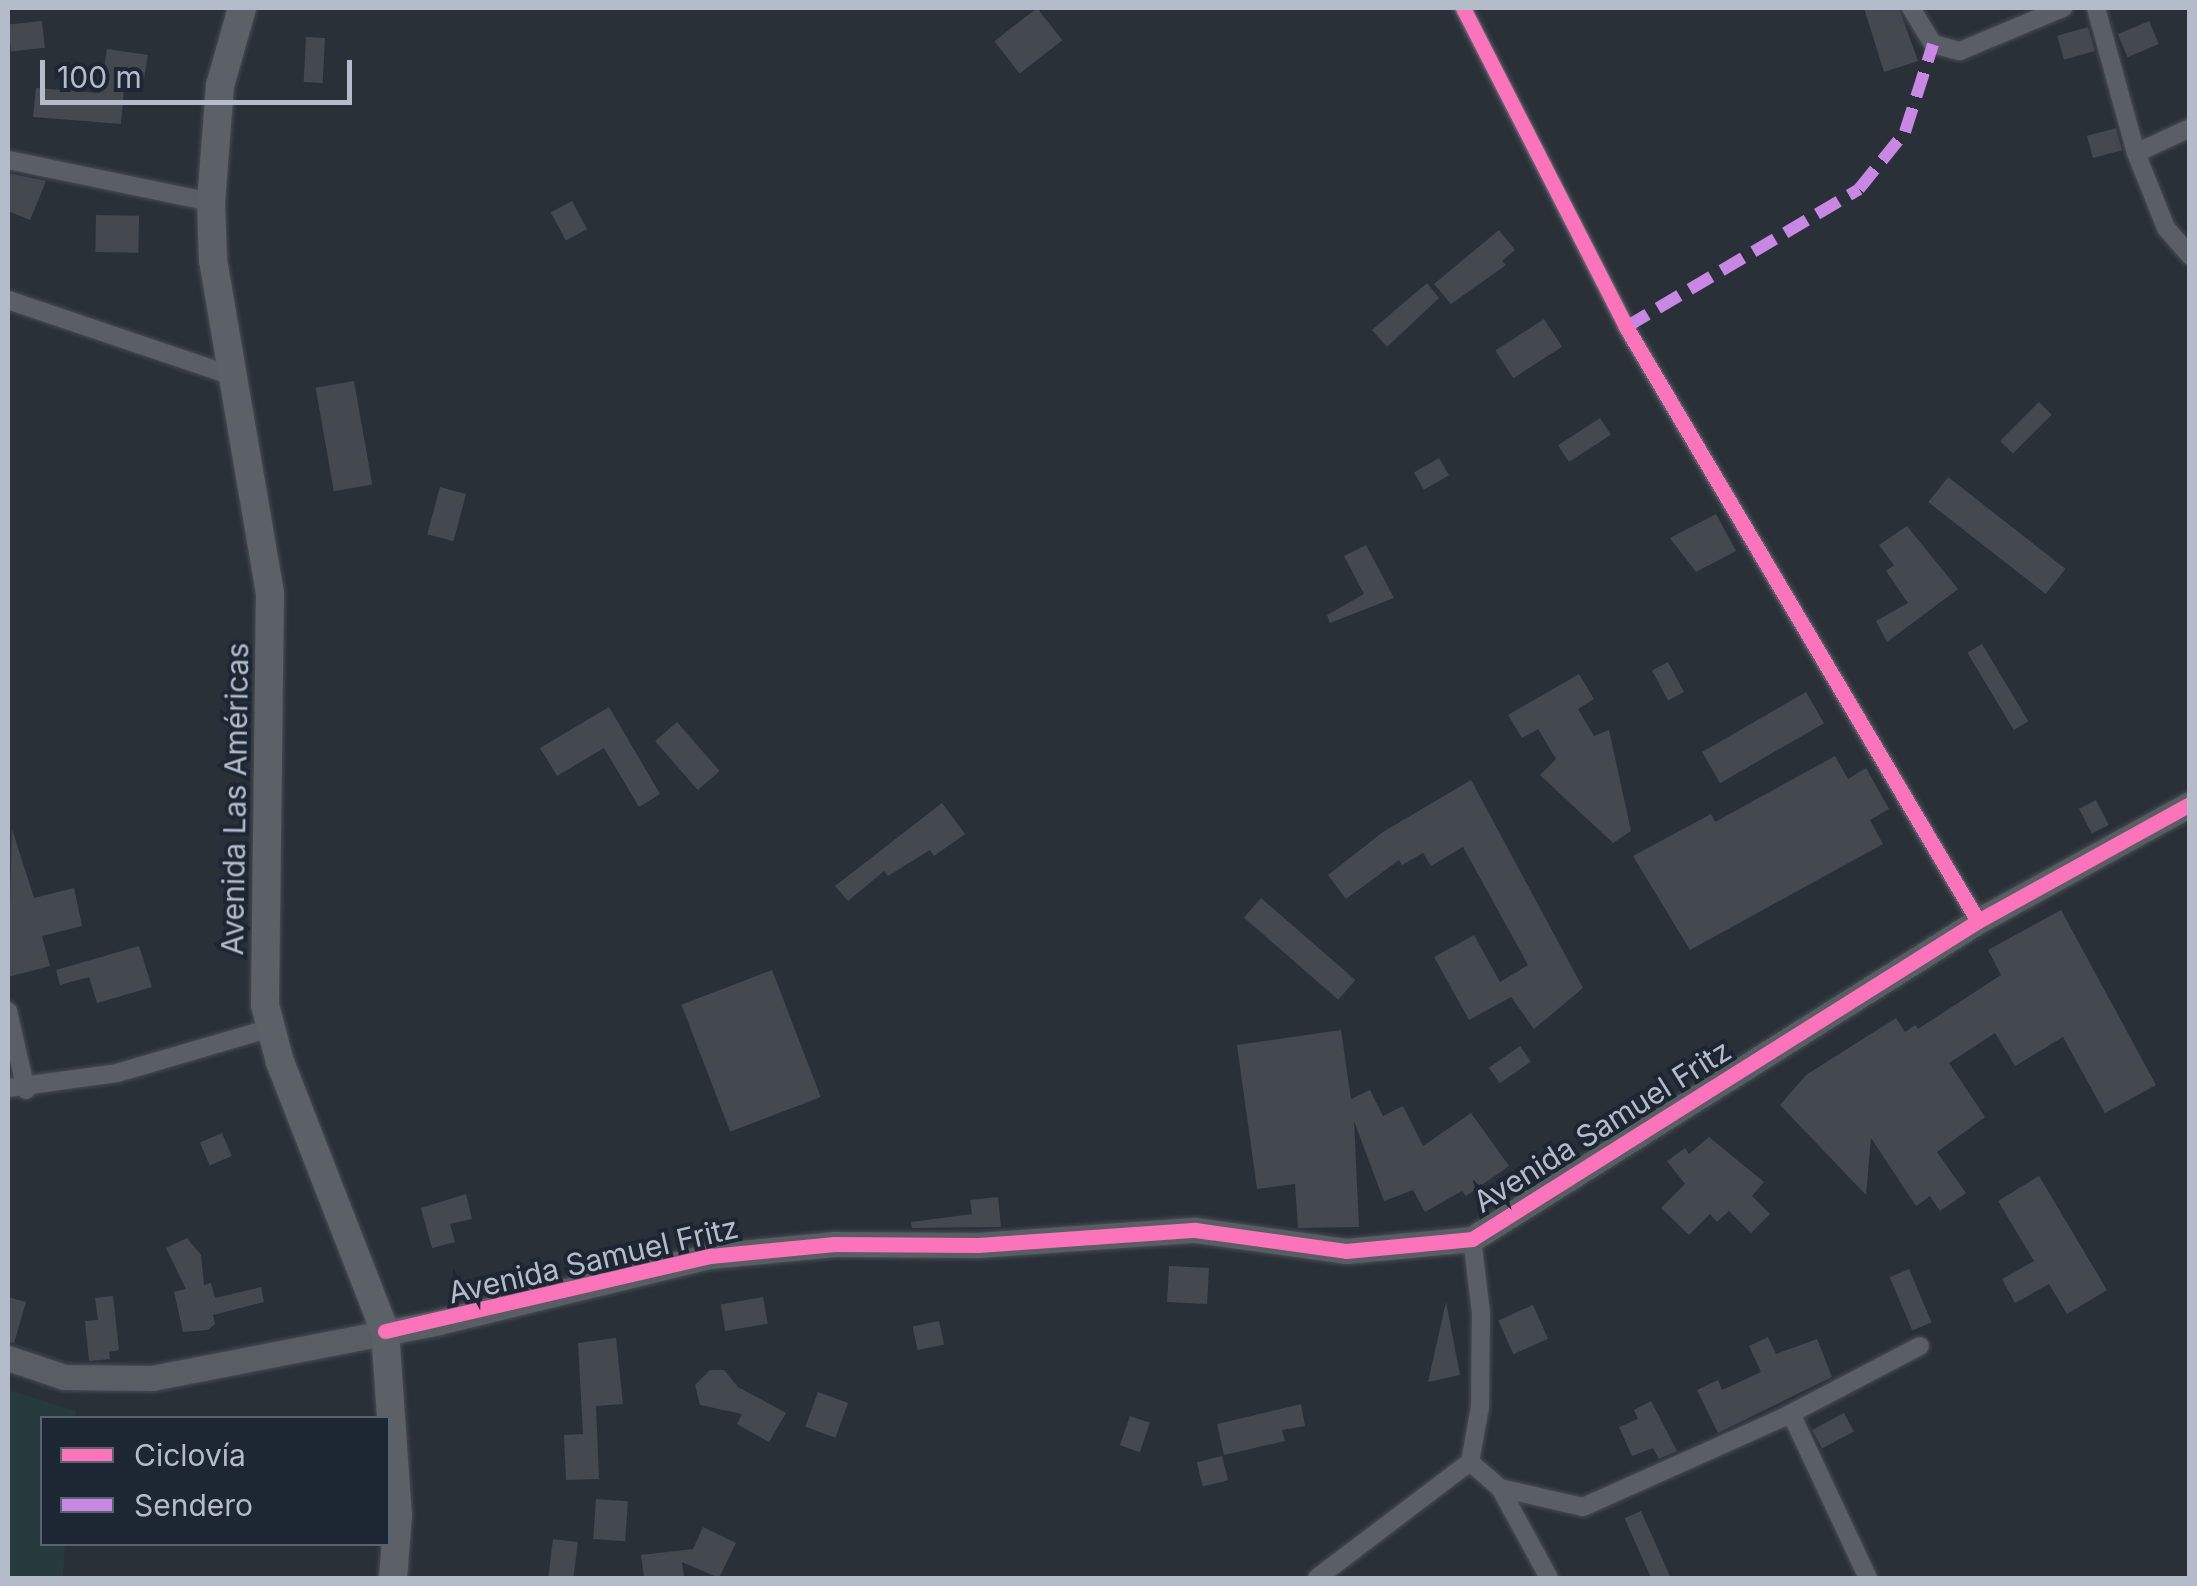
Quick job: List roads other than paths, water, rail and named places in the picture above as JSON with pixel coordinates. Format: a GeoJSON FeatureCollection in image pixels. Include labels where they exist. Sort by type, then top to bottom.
{"type":"FeatureCollection","features":[{"type":"Feature","properties":{"kind":"main road","name":"Avenida Las Américas"},"geometry":{"type":"LineString","coordinates":[[242,8],[220,86],[210,202],[213,260],[270,593],[272,806],[264,953],[271,1028],[385,1331],[398,1515],[393,1578]]}},
{"type":"Feature","properties":{"kind":"street"},"geometry":{"type":"LineString","coordinates":[[1463,8],[1626,327],[1978,921]]}},
{"type":"Feature","properties":{"kind":"street"},"geometry":{"type":"LineString","coordinates":[[1911,8],[1933,44],[1960,51],[2064,8]]}},
{"type":"Feature","properties":{"kind":"street"},"geometry":{"type":"LineString","coordinates":[[2096,8],[2136,154],[2166,228],[2190,256]]}},
{"type":"Feature","properties":{"kind":"street"},"geometry":{"type":"LineString","coordinates":[[2136,154],[2190,128]]}},
{"type":"Feature","properties":{"kind":"street"},"geometry":{"type":"LineString","coordinates":[[8,160],[210,202]]}},
{"type":"Feature","properties":{"kind":"street"},"geometry":{"type":"LineString","coordinates":[[8,300],[235,377]]}},
{"type":"Feature","properties":{"kind":"street","name":"Avenida Samuel Fritz"},"geometry":{"type":"LineString","coordinates":[[8,1358],[64,1377],[152,1378],[385,1331],[710,1256],[834,1244],[978,1245],[1196,1230],[1346,1251],[1472,1239],[1978,921],[2190,804]]}},
{"type":"Feature","properties":{"kind":"street"},"geometry":{"type":"LineString","coordinates":[[8,1011],[16,1089],[117,1073],[271,1028]]}},
{"type":"Feature","properties":{"kind":"street"},"geometry":{"type":"LineString","coordinates":[[1317,1578],[1470,1462],[1480,1388],[1472,1239]]}},
{"type":"Feature","properties":{"kind":"street"},"geometry":{"type":"LineString","coordinates":[[1500,1488],[1583,1507],[1786,1416],[1920,1346]]}},
{"type":"Feature","properties":{"kind":"street"},"geometry":{"type":"LineString","coordinates":[[1786,1416],[1794,1420],[1868,1578]]}},
{"type":"Feature","properties":{"kind":"street"},"geometry":{"type":"LineString","coordinates":[[1470,1462],[1500,1488],[1549,1578]]}}]}
